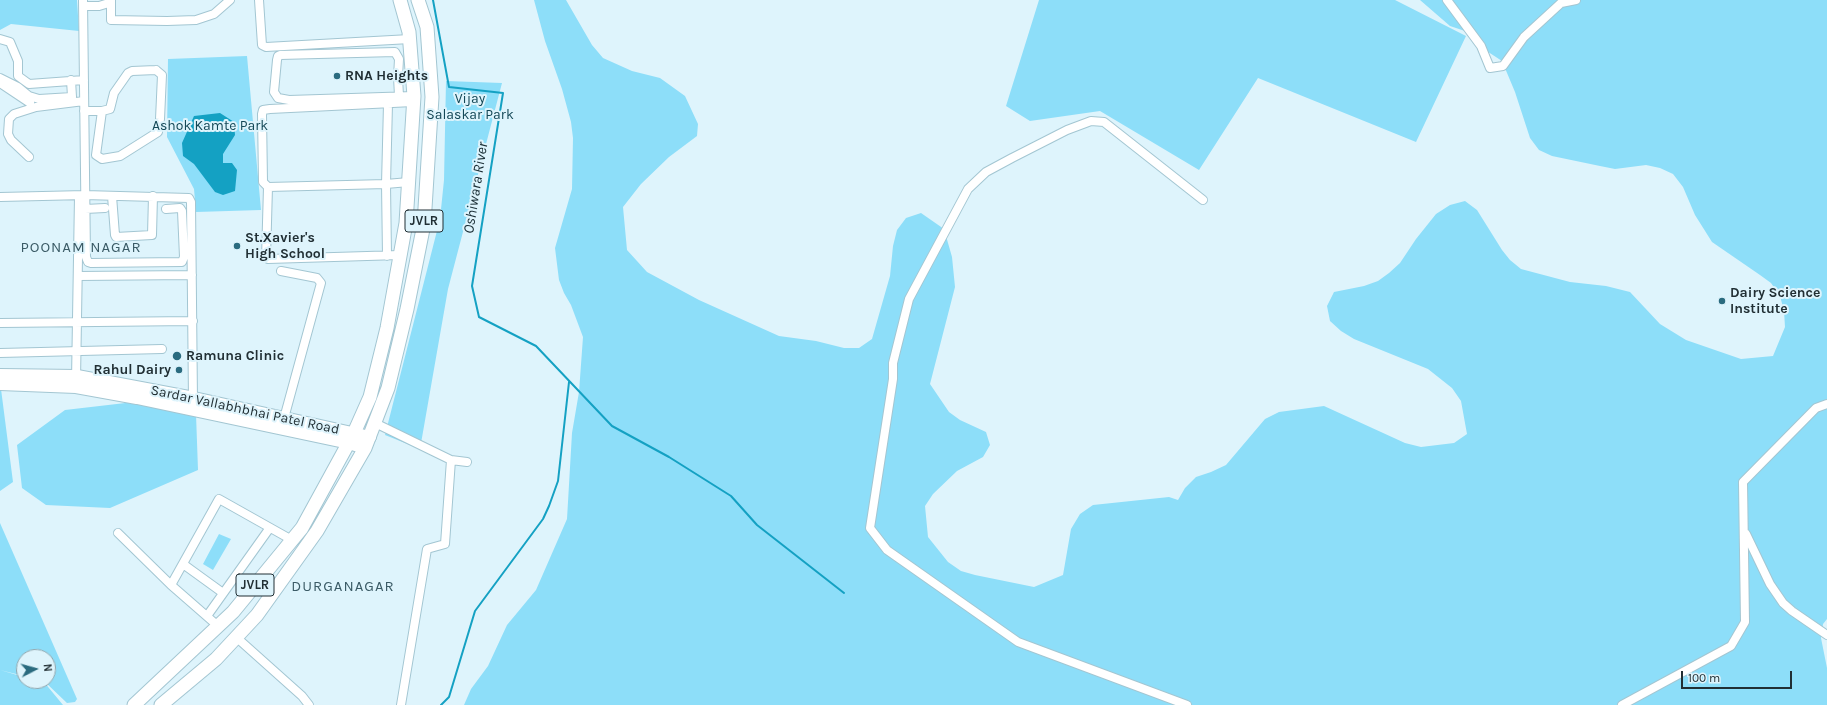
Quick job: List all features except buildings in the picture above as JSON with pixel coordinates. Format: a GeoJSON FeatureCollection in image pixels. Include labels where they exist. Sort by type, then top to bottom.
{"type":"FeatureCollection","features":[{"type":"Feature","properties":{"kind":"main road","name":"JVLR"},"geometry":{"type":"LineString","coordinates":[[134,705],[232,612],[302,528],[351,438],[370,397],[387,328],[406,223],[414,99],[410,39],[400,0]]}},
{"type":"Feature","properties":{"kind":"main road","name":"JVLR"},"geometry":{"type":"LineString","coordinates":[[161,705],[216,659],[257,614],[317,531],[368,442],[375,423],[392,372],[407,309],[424,224],[432,97],[427,27],[418,0]]}},
{"type":"Feature","properties":{"kind":"main road","name":"Sardar Vallabhbhai Patel Road"},"geometry":{"type":"LineString","coordinates":[[0,375],[76,382],[193,404],[368,442]]}},
{"type":"Feature","properties":{"kind":"main road","name":"Sardar Vallabhbhai Patel Road"},"geometry":{"type":"LineString","coordinates":[[0,384],[76,382]]}},
{"type":"Feature","properties":{"kind":"street"},"geometry":{"type":"LineString","coordinates":[[76,382],[84,111],[83,3],[99,6],[110,1],[111,20],[167,21],[196,20],[214,14],[230,0]]}},
{"type":"Feature","properties":{"kind":"street"},"geometry":{"type":"LineString","coordinates":[[259,0],[262,45],[266,47],[410,39]]}},
{"type":"Feature","properties":{"kind":"street"},"geometry":{"type":"LineString","coordinates":[[1447,0],[1481,46],[1490,68],[1503,66],[1524,36],[1561,3],[1576,0]]}},
{"type":"Feature","properties":{"kind":"street"},"geometry":{"type":"LineString","coordinates":[[0,39],[10,42],[18,60],[18,76],[29,84],[84,80]]}},
{"type":"Feature","properties":{"kind":"street"},"geometry":{"type":"LineString","coordinates":[[399,96],[399,58],[395,52],[278,56],[274,92],[278,98],[289,100],[399,96],[414,99]]}},
{"type":"Feature","properties":{"kind":"street"},"geometry":{"type":"LineString","coordinates":[[84,111],[102,111],[110,109],[114,94],[128,73],[132,71],[156,70],[162,75],[158,132],[140,145],[120,156],[102,159],[96,155],[102,111]]}},
{"type":"Feature","properties":{"kind":"street"},"geometry":{"type":"LineString","coordinates":[[398,76],[412,75]]}},
{"type":"Feature","properties":{"kind":"street"},"geometry":{"type":"LineString","coordinates":[[0,78],[18,87],[29,96],[39,99],[72,97],[71,80]]}},
{"type":"Feature","properties":{"kind":"street"},"geometry":{"type":"LineString","coordinates":[[0,83],[36,107]]}},
{"type":"Feature","properties":{"kind":"street"},"geometry":{"type":"LineString","coordinates":[[400,255],[266,258],[268,188],[264,182],[262,114],[263,110],[270,109],[388,104],[414,99]]}},
{"type":"Feature","properties":{"kind":"street"},"geometry":{"type":"LineString","coordinates":[[29,157],[11,140],[7,128],[9,119],[14,114],[36,107],[84,100]]}},
{"type":"Feature","properties":{"kind":"street"},"geometry":{"type":"LineString","coordinates":[[387,256],[386,184],[388,104]]}},
{"type":"Feature","properties":{"kind":"street"},"geometry":{"type":"LineString","coordinates":[[1187,705],[1018,642],[887,550],[870,528],[893,379],[893,363],[909,299],[968,189],[986,172],[1067,130],[1091,121],[1104,122],[1203,200]]}},
{"type":"Feature","properties":{"kind":"street"},"geometry":{"type":"LineString","coordinates":[[268,188],[409,182]]}},
{"type":"Feature","properties":{"kind":"street"},"geometry":{"type":"LineString","coordinates":[[82,196],[85,208],[86,258],[89,263],[180,262],[184,258],[182,212],[180,208],[166,208]]}},
{"type":"Feature","properties":{"kind":"street"},"geometry":{"type":"LineString","coordinates":[[112,196],[116,237],[152,235],[152,196]]}},
{"type":"Feature","properties":{"kind":"street"},"geometry":{"type":"LineString","coordinates":[[0,197],[152,196],[186,197],[190,200],[193,321],[193,404]]}},
{"type":"Feature","properties":{"kind":"street"},"geometry":{"type":"LineString","coordinates":[[85,208],[105,208]]}},
{"type":"Feature","properties":{"kind":"street"},"geometry":{"type":"LineString","coordinates":[[281,271],[317,278],[321,283],[283,424]]}},
{"type":"Feature","properties":{"kind":"street"},"geometry":{"type":"LineString","coordinates":[[78,276],[192,275]]}},
{"type":"Feature","properties":{"kind":"street"},"geometry":{"type":"LineString","coordinates":[[0,323],[77,324],[193,321]]}},
{"type":"Feature","properties":{"kind":"street"},"geometry":{"type":"LineString","coordinates":[[0,353],[162,349]]}},
{"type":"Feature","properties":{"kind":"street"},"geometry":{"type":"LineString","coordinates":[[1622,705],[1731,646],[1745,622],[1743,482],[1816,408],[1827,404]]}},
{"type":"Feature","properties":{"kind":"street"},"geometry":{"type":"LineString","coordinates":[[375,423],[451,460],[467,462]]}},
{"type":"Feature","properties":{"kind":"street"},"geometry":{"type":"LineString","coordinates":[[401,705],[427,549],[445,544],[451,460]]}},
{"type":"Feature","properties":{"kind":"street"},"geometry":{"type":"LineString","coordinates":[[171,585],[219,499],[269,529],[292,540]]}},
{"type":"Feature","properties":{"kind":"street"},"geometry":{"type":"LineString","coordinates":[[207,616],[269,529]]}},
{"type":"Feature","properties":{"kind":"street"},"geometry":{"type":"LineString","coordinates":[[1744,530],[1770,584],[1784,603],[1792,611],[1827,635]]}},
{"type":"Feature","properties":{"kind":"street"},"geometry":{"type":"LineString","coordinates":[[118,533],[171,585],[218,626]]}},
{"type":"Feature","properties":{"kind":"street"},"geometry":{"type":"LineString","coordinates":[[183,564],[223,593]]}},
{"type":"Feature","properties":{"kind":"street"},"geometry":{"type":"LineString","coordinates":[[236,637],[302,696],[310,705]]}},
{"type":"Feature","properties":{"kind":"green space"},"geometry":{"type":"Polygon","coordinates":[[[0,0],[77,0],[79,31],[11,24],[0,30],[0,0]]]}},
{"type":"Feature","properties":{"kind":"green space"},"geometry":{"type":"Polygon","coordinates":[[[534,0],[566,0],[592,45],[603,58],[632,71],[660,78],[685,96],[698,124],[697,136],[669,157],[641,184],[623,207],[627,250],[647,272],[699,300],[779,336],[816,341],[844,348],[859,348],[872,339],[890,276],[893,246],[897,230],[906,218],[921,213],[944,229],[952,257],[955,287],[930,384],[949,412],[960,420],[986,432],[990,445],[983,457],[957,471],[933,494],[925,506],[928,537],[948,562],[961,571],[1034,587],[1063,575],[1071,529],[1080,514],[1093,505],[1169,497],[1178,500],[1185,488],[1196,477],[1226,465],[1265,419],[1279,412],[1324,406],[1405,443],[1421,447],[1454,443],[1467,434],[1461,401],[1452,388],[1428,369],[1354,339],[1341,331],[1330,321],[1327,306],[1334,292],[1364,286],[1378,281],[1389,273],[1400,263],[1416,239],[1436,214],[1450,205],[1465,201],[1477,210],[1502,250],[1510,260],[1521,269],[1570,282],[1606,286],[1630,292],[1660,324],[1686,340],[1741,359],[1773,356],[1785,327],[1784,311],[1780,296],[1771,283],[1712,242],[1695,215],[1683,187],[1673,174],[1660,168],[1646,165],[1615,169],[1552,156],[1539,150],[1530,138],[1515,92],[1502,61],[1476,44],[1465,31],[1450,26],[1420,0],[1827,0],[1827,619],[1823,624],[1821,638],[1827,668],[1827,705],[464,705],[471,689],[488,666],[507,625],[536,590],[567,519],[572,433],[579,392],[583,337],[571,305],[559,280],[555,248],[572,189],[573,138],[571,122],[562,89],[545,41],[534,0]]]}},
{"type":"Feature","properties":{"kind":"green space"},"geometry":{"type":"Polygon","coordinates":[[[1039,0],[1395,0],[1466,36],[1416,142],[1258,78],[1199,170],[1100,111],[1030,121],[1006,106],[1039,0]]]}},
{"type":"Feature","properties":{"kind":"green space","name":"Ashok Kamte Park"},"geometry":{"type":"Polygon","coordinates":[[[247,56],[261,210],[196,212],[194,189],[167,137],[168,59],[247,56]]]}},
{"type":"Feature","properties":{"kind":"green space","name":"Vijay Salaskar Park"},"geometry":{"type":"Polygon","coordinates":[[[446,81],[502,83],[448,289],[420,449],[385,435],[440,219],[444,180],[446,81]]]}},
{"type":"Feature","properties":{"kind":"green space"},"geometry":{"type":"Polygon","coordinates":[[[0,389],[13,482],[0,491],[0,389]]]}},
{"type":"Feature","properties":{"kind":"green space"},"geometry":{"type":"Polygon","coordinates":[[[134,402],[196,414],[198,470],[110,508],[46,505],[22,488],[17,445],[65,410],[134,402]]]}},
{"type":"Feature","properties":{"kind":"green space"},"geometry":{"type":"Polygon","coordinates":[[[0,523],[55,649],[16,649],[16,674],[0,670],[0,523]]]}},
{"type":"Feature","properties":{"kind":"green space"},"geometry":{"type":"Polygon","coordinates":[[[219,534],[231,539],[213,570],[203,564],[219,534]]]}},
{"type":"Feature","properties":{"kind":"green space"},"geometry":{"type":"Polygon","coordinates":[[[56,651],[77,699],[75,702],[67,703],[52,689],[56,689],[56,651]]]}},
{"type":"Feature","properties":{"kind":"green space"},"geometry":{"type":"Polygon","coordinates":[[[0,670],[16,675],[16,689],[50,689],[63,705],[0,705],[0,670]]]}},
{"type":"Feature","properties":{"kind":"shaded area"},"geometry":{"type":"Polygon","coordinates":[[[220,113],[234,122],[235,135],[223,154],[223,163],[232,163],[237,170],[235,191],[223,195],[215,192],[194,164],[183,156],[182,143],[194,116],[220,113]]]}},
{"type":"Feature","properties":{"kind":"waterway","name":"Oshiwara River"},"geometry":{"type":"LineString","coordinates":[[433,0],[449,87],[503,93],[472,286],[479,317],[536,346],[612,426],[669,457],[731,496],[757,525],[844,593]]}},
{"type":"Feature","properties":{"kind":"waterway"},"geometry":{"type":"LineString","coordinates":[[441,705],[449,697],[475,611],[543,519],[549,506],[558,481],[569,382]]}},
{"type":"Feature","properties":{"kind":"place","name":"RNA Heights"},"geometry":{"type":"Point","coordinates":[337,76]}},
{"type":"Feature","properties":{"kind":"place","name":"St.Xavier's High School"},"geometry":{"type":"Point","coordinates":[237,246]}},
{"type":"Feature","properties":{"kind":"place","name":"Dairy Science Institute"},"geometry":{"type":"Point","coordinates":[1722,301]}},
{"type":"Feature","properties":{"kind":"place","name":"Ramuna Clinic"},"geometry":{"type":"Point","coordinates":[177,356]}},
{"type":"Feature","properties":{"kind":"place","name":"Rahul Dairy"},"geometry":{"type":"Point","coordinates":[179,370]}},
{"type":"Feature","properties":{"kind":"district","name":"POONAM NAGAR"},"geometry":{"type":"Point","coordinates":[81,248]}},
{"type":"Feature","properties":{"kind":"district","name":"DURGANAGAR"},"geometry":{"type":"Point","coordinates":[343,587]}}]}
